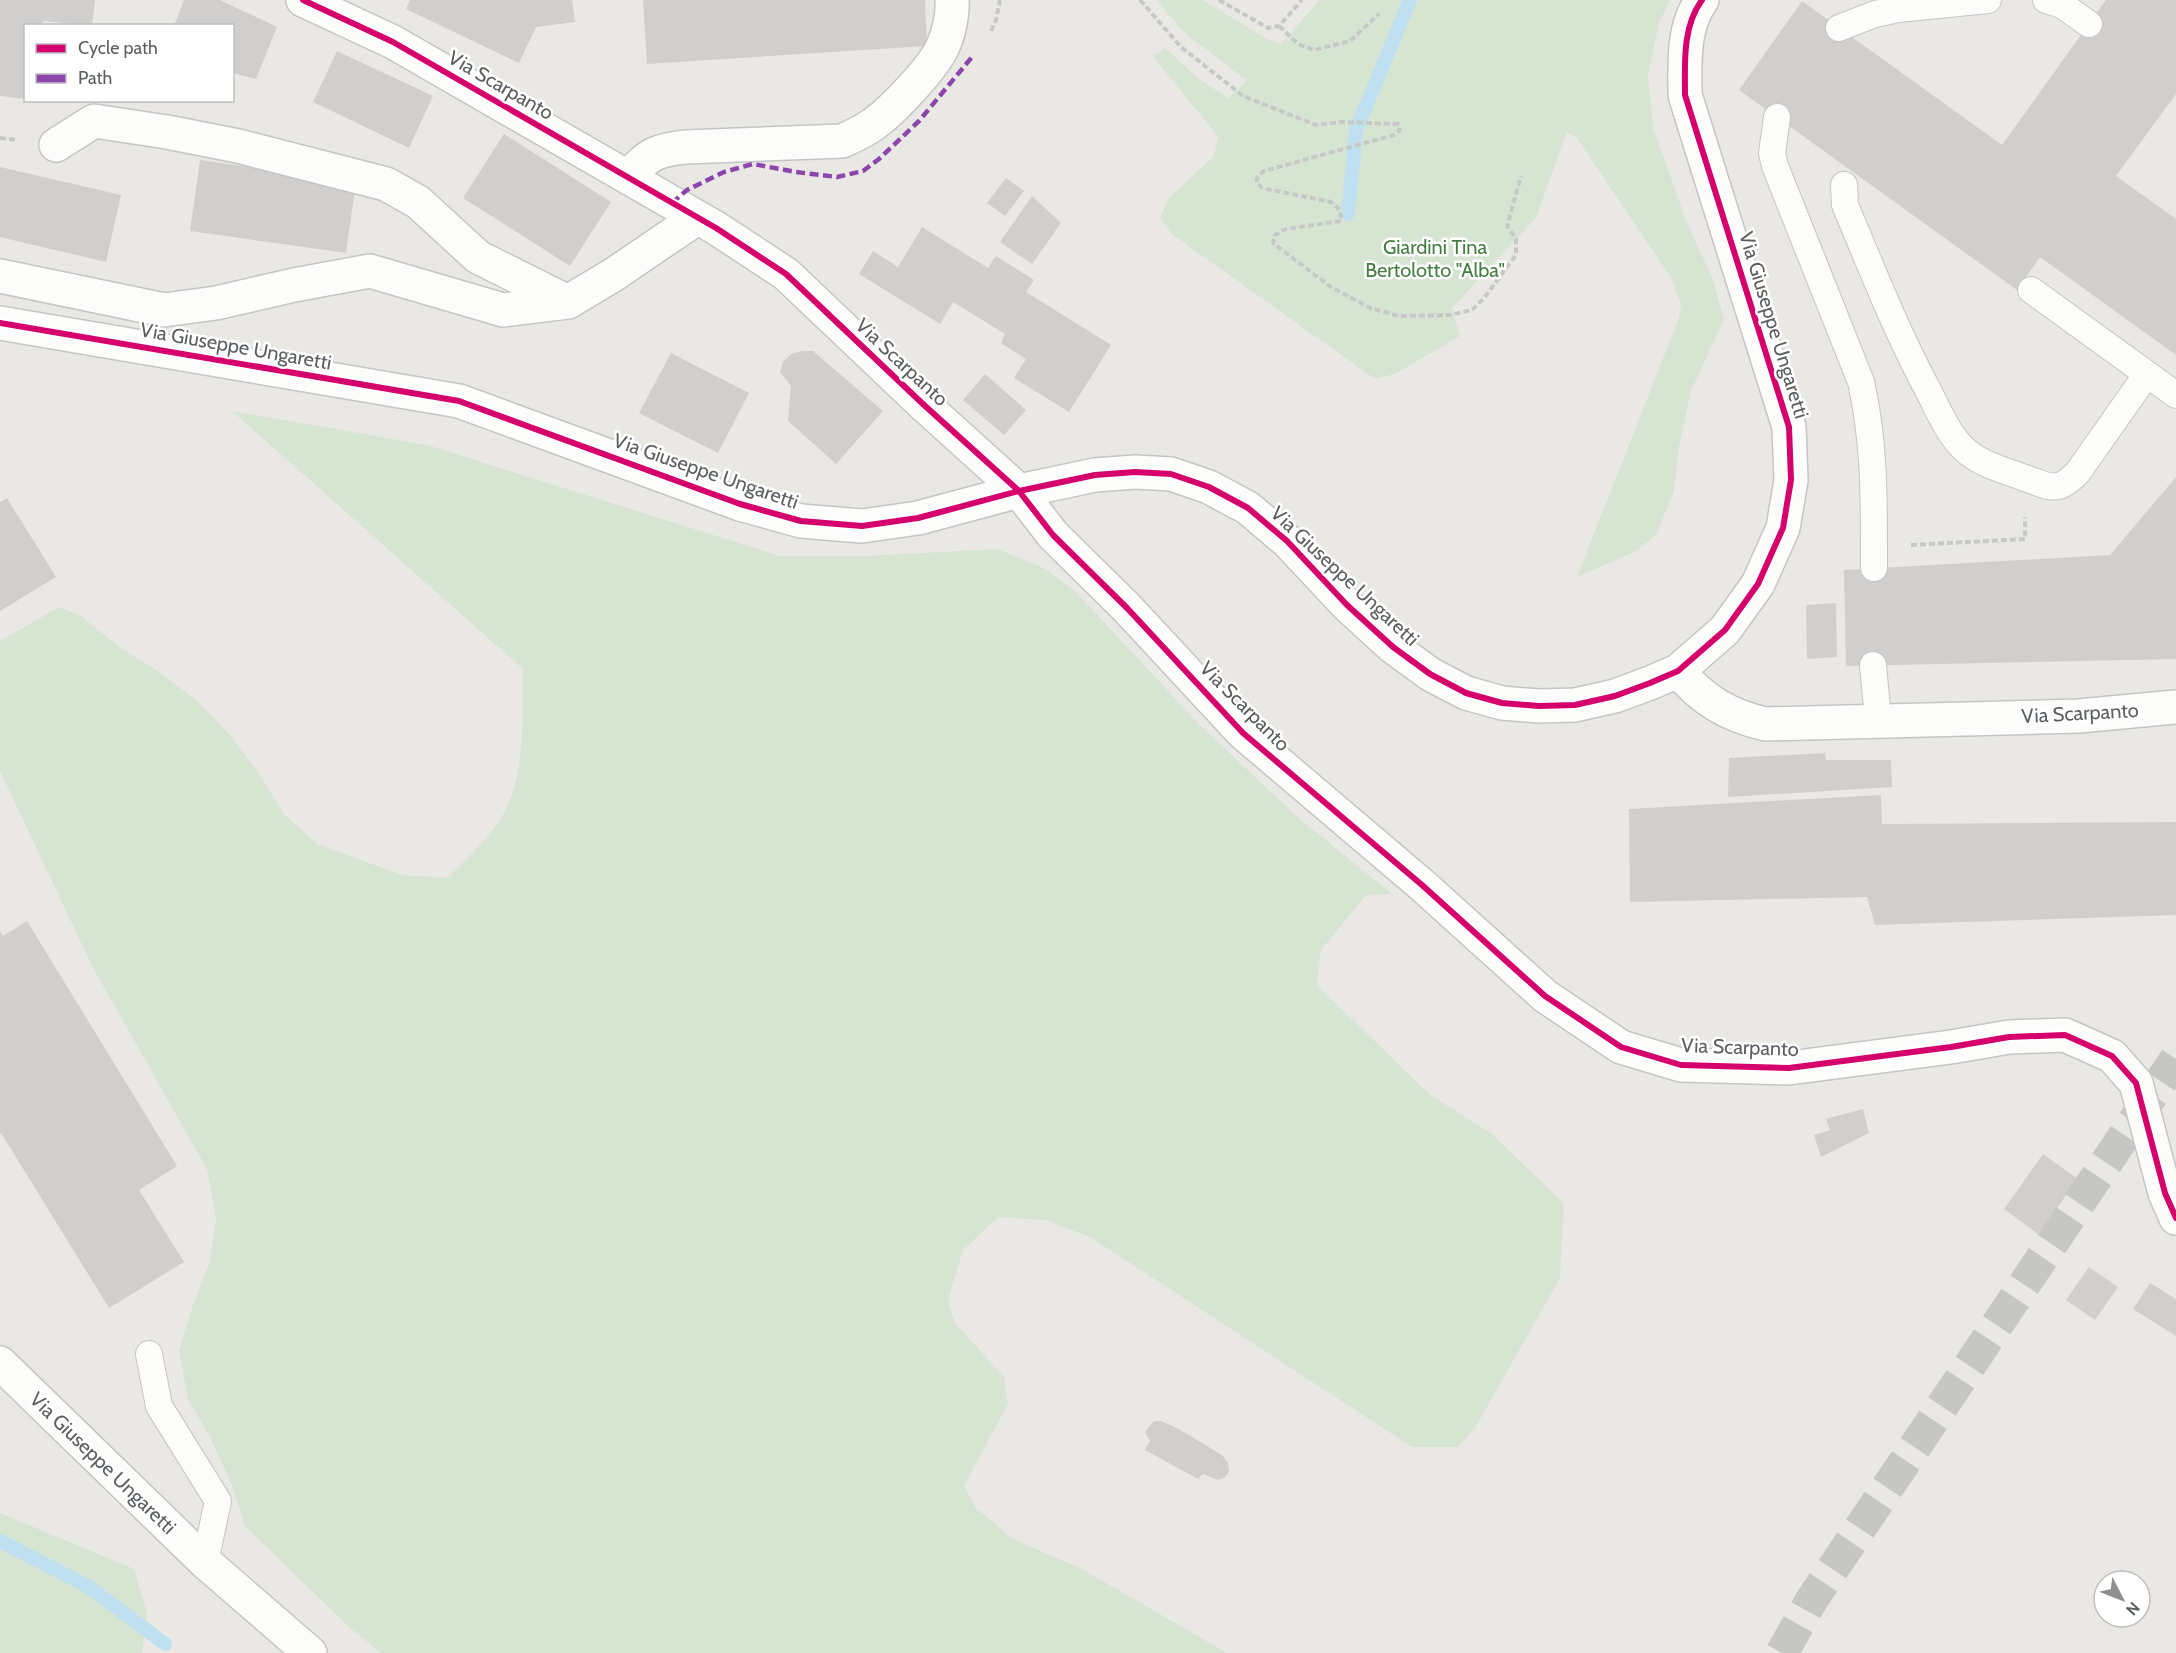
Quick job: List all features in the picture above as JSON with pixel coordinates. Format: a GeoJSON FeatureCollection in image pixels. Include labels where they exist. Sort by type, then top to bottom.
{"type":"FeatureCollection","features":[{"type":"Feature","properties":{"kind":"street","name":"Via Scarpanto"},"geometry":{"type":"LineString","coordinates":[[303,0],[393,42],[716,228],[786,274],[1018,491],[1053,535],[1127,608],[1243,733],[1422,885],[1545,996],[1621,1047],[1681,1065],[1789,1068],[1951,1047],[2009,1037],[2065,1035],[2112,1056],[2136,1083],[2164,1193],[2176,1218]]}},
{"type":"Feature","properties":{"kind":"street"},"geometry":{"type":"LineString","coordinates":[[628,177],[649,156],[662,150],[842,141],[858,134],[875,123],[901,100],[943,47],[950,24],[952,0]]}},
{"type":"Feature","properties":{"kind":"street","name":"Via Giuseppe Ungaretti"},"geometry":{"type":"LineString","coordinates":[[0,323],[459,401],[740,504],[801,521],[862,526],[918,518],[1018,491],[1095,476],[1135,472],[1171,474],[1209,487],[1248,508],[1287,541],[1347,605],[1393,647],[1430,674],[1466,693],[1502,702],[1539,706],[1575,705],[1615,696],[1678,671],[1725,630],[1758,584],[1783,528],[1791,480],[1789,427],[1685,95],[1684,52],[1695,10],[1702,0]]}},
{"type":"Feature","properties":{"kind":"street"},"geometry":{"type":"LineString","coordinates":[[56,145],[94,121],[238,146],[386,184],[418,202],[478,257],[568,302]]}},
{"type":"Feature","properties":{"kind":"street"},"geometry":{"type":"LineString","coordinates":[[0,276],[164,310],[216,303],[370,271],[503,310],[568,302],[613,275],[697,218]]}},
{"type":"Feature","properties":{"kind":"street","name":"Via Scarpanto"},"geometry":{"type":"LineString","coordinates":[[1678,671],[1692,688],[1715,705],[1739,718],[1765,724],[1878,719],[2079,716],[2176,707]]}},
{"type":"Feature","properties":{"kind":"street","name":"Via Giuseppe Ungaretti"},"geometry":{"type":"LineString","coordinates":[[0,1363],[205,1563],[310,1653]]}},
{"type":"Feature","properties":{"kind":"lane"},"geometry":{"type":"LineString","coordinates":[[1846,33],[1875,14],[1918,6],[1989,0]]}},
{"type":"Feature","properties":{"kind":"lane"},"geometry":{"type":"LineString","coordinates":[[2054,2],[2094,17]]}},
{"type":"Feature","properties":{"kind":"lane"},"geometry":{"type":"LineString","coordinates":[[1783,122],[1772,153],[1861,382],[1869,417],[1874,497],[1874,557]]}},
{"type":"Feature","properties":{"kind":"lane"},"geometry":{"type":"LineString","coordinates":[[1844,185],[1845,206],[1895,326],[1945,421],[1962,447],[1980,462],[2051,487],[2065,485],[2085,463],[2147,374]]}},
{"type":"Feature","properties":{"kind":"lane"},"geometry":{"type":"LineString","coordinates":[[2031,290],[2176,395]]}},
{"type":"Feature","properties":{"kind":"lane"},"geometry":{"type":"LineString","coordinates":[[1874,665],[1878,719]]}},
{"type":"Feature","properties":{"kind":"lane"},"geometry":{"type":"LineString","coordinates":[[149,1354],[159,1406],[218,1501],[205,1563]]}},
{"type":"Feature","properties":{"kind":"path"},"geometry":{"type":"LineString","coordinates":[[1140,0],[1181,47],[1243,96],[1316,126],[1341,122],[1398,124],[1400,130],[1394,135],[1264,171],[1257,178],[1257,183],[1262,188],[1331,202],[1340,210],[1341,221],[1286,229],[1275,235],[1273,243],[1331,287],[1370,308],[1399,316],[1450,315],[1472,310],[1484,298],[1516,255],[1516,239],[1507,225],[1521,176]]}},
{"type":"Feature","properties":{"kind":"path"},"geometry":{"type":"LineString","coordinates":[[1219,0],[1268,28],[1278,26],[1302,0]]}},
{"type":"Feature","properties":{"kind":"path"},"geometry":{"type":"LineString","coordinates":[[1278,26],[1298,44],[1314,50],[1350,41],[1379,14]]}},
{"type":"Feature","properties":{"kind":"path"},"geometry":{"type":"LineString","coordinates":[[1874,557],[2025,539]]}},
{"type":"Feature","properties":{"kind":"green space","name":"Giardini Tina Bertolotto \"Alba\""},"geometry":{"type":"Polygon","coordinates":[[[1156,0],[1203,0],[1267,39],[1281,44],[1320,0],[1670,0],[1659,23],[1648,75],[1653,127],[1685,218],[1713,280],[1724,319],[1691,391],[1679,446],[1674,491],[1656,535],[1636,551],[1577,577],[1679,318],[1681,304],[1671,278],[1577,138],[1567,132],[1536,218],[1452,308],[1460,336],[1395,374],[1375,379],[1173,235],[1160,219],[1168,199],[1214,156],[1218,136],[1153,57],[1165,48],[1199,79],[1228,98],[1247,81],[1185,33],[1156,0]]]}},
{"type":"Feature","properties":{"kind":"green space"},"geometry":{"type":"Polygon","coordinates":[[[232,411],[427,445],[780,556],[866,556],[997,549],[1046,569],[1075,591],[1197,722],[1295,815],[1392,894],[1366,895],[1321,950],[1317,985],[1429,1094],[1492,1134],[1564,1204],[1560,1278],[1475,1428],[1458,1447],[1412,1447],[1090,1237],[1045,1220],[998,1217],[963,1250],[948,1301],[955,1323],[1004,1377],[1008,1404],[964,1486],[976,1508],[1013,1539],[1082,1569],[1227,1653],[381,1653],[349,1627],[245,1526],[231,1483],[211,1439],[188,1399],[179,1350],[210,1261],[216,1218],[207,1169],[93,968],[0,771],[0,641],[59,607],[81,616],[118,646],[158,671],[196,700],[229,734],[258,772],[284,814],[317,844],[402,875],[447,878],[480,844],[502,816],[513,791],[520,756],[523,669],[232,411]]]}},
{"type":"Feature","properties":{"kind":"green space"},"geometry":{"type":"Polygon","coordinates":[[[0,1513],[134,1569],[147,1613],[142,1653],[0,1653],[0,1513]]]}},
{"type":"Feature","properties":{"kind":"building"},"geometry":{"type":"Polygon","coordinates":[[[0,0],[95,0],[92,24],[43,21],[42,24],[24,24],[24,99],[0,96],[0,0]]]}},
{"type":"Feature","properties":{"kind":"building"},"geometry":{"type":"Polygon","coordinates":[[[184,0],[220,0],[277,27],[256,79],[234,74],[234,24],[175,24],[184,0]]]}},
{"type":"Feature","properties":{"kind":"building"},"geometry":{"type":"Polygon","coordinates":[[[410,0],[572,0],[575,22],[536,27],[519,63],[406,9],[410,0]]]}},
{"type":"Feature","properties":{"kind":"building"},"geometry":{"type":"Polygon","coordinates":[[[643,0],[925,0],[927,46],[647,64],[643,0]]]}},
{"type":"Feature","properties":{"kind":"building"},"geometry":{"type":"Polygon","coordinates":[[[2106,0],[2176,0],[2176,94],[2116,176],[2176,219],[2176,355],[2040,257],[2017,290],[1739,90],[1802,1],[2002,145],[2106,0]]]}},
{"type":"Feature","properties":{"kind":"building"},"geometry":{"type":"Polygon","coordinates":[[[337,51],[433,96],[409,148],[313,102],[337,51]]]}},
{"type":"Feature","properties":{"kind":"building"},"geometry":{"type":"Polygon","coordinates":[[[504,134],[611,202],[570,266],[463,198],[504,134]]]}},
{"type":"Feature","properties":{"kind":"building"},"geometry":{"type":"Polygon","coordinates":[[[200,160],[356,182],[346,253],[190,231],[200,160]]]}},
{"type":"Feature","properties":{"kind":"building"},"geometry":{"type":"Polygon","coordinates":[[[0,167],[121,195],[106,262],[0,237],[0,167]]]}},
{"type":"Feature","properties":{"kind":"building"},"geometry":{"type":"Polygon","coordinates":[[[1006,178],[1024,191],[1005,216],[987,203],[1006,178]]]}},
{"type":"Feature","properties":{"kind":"building"},"geometry":{"type":"Polygon","coordinates":[[[1032,196],[1061,223],[1032,264],[1000,242],[1032,196]]]}},
{"type":"Feature","properties":{"kind":"building"},"geometry":{"type":"Polygon","coordinates":[[[922,227],[988,268],[996,256],[1034,280],[1026,292],[1111,345],[1069,412],[1014,378],[1026,359],[1001,343],[1005,334],[953,302],[940,324],[859,274],[873,251],[898,267],[922,227]]]}},
{"type":"Feature","properties":{"kind":"building"},"geometry":{"type":"Polygon","coordinates":[[[813,351],[883,411],[836,464],[788,421],[791,386],[780,372],[783,362],[791,354],[813,351]]]}},
{"type":"Feature","properties":{"kind":"building"},"geometry":{"type":"Polygon","coordinates":[[[671,353],[749,393],[718,453],[639,413],[671,353]]]}},
{"type":"Feature","properties":{"kind":"building"},"geometry":{"type":"Polygon","coordinates":[[[985,374],[1026,410],[1004,435],[963,400],[985,374]]]}},
{"type":"Feature","properties":{"kind":"building"},"geometry":{"type":"Polygon","coordinates":[[[2176,477],[2176,659],[1846,666],[1844,570],[2110,555],[2176,477]]]}},
{"type":"Feature","properties":{"kind":"building"},"geometry":{"type":"Polygon","coordinates":[[[7,498],[56,577],[0,611],[0,502],[7,498]]]}},
{"type":"Feature","properties":{"kind":"building"},"geometry":{"type":"Polygon","coordinates":[[[1836,603],[1837,657],[1807,659],[1806,605],[1836,603]]]}},
{"type":"Feature","properties":{"kind":"building"},"geometry":{"type":"Polygon","coordinates":[[[1825,753],[1826,760],[1891,760],[1892,787],[1728,797],[1729,758],[1825,753]]]}},
{"type":"Feature","properties":{"kind":"building"},"geometry":{"type":"Polygon","coordinates":[[[1881,795],[1882,824],[2176,822],[2176,915],[1875,925],[1867,897],[1630,902],[1629,809],[1881,795]]]}},
{"type":"Feature","properties":{"kind":"building"},"geometry":{"type":"Polygon","coordinates":[[[27,921],[177,1166],[139,1190],[184,1262],[109,1308],[0,1134],[0,931],[3,936],[27,921]]]}},
{"type":"Feature","properties":{"kind":"building"},"geometry":{"type":"Polygon","coordinates":[[[1863,1109],[1869,1133],[1821,1157],[1814,1135],[1830,1130],[1826,1119],[1863,1109]]]}},
{"type":"Feature","properties":{"kind":"building"},"geometry":{"type":"Polygon","coordinates":[[[2043,1154],[2078,1179],[2038,1234],[2004,1209],[2043,1154]]]}},
{"type":"Feature","properties":{"kind":"building"},"geometry":{"type":"Polygon","coordinates":[[[2089,1267],[2118,1287],[2095,1320],[2066,1300],[2089,1267]]]}},
{"type":"Feature","properties":{"kind":"building"},"geometry":{"type":"Polygon","coordinates":[[[2150,1283],[2176,1299],[2176,1336],[2133,1309],[2150,1283]]]}},
{"type":"Feature","properties":{"kind":"building"},"geometry":{"type":"Polygon","coordinates":[[[1154,1421],[1161,1421],[1177,1428],[1222,1455],[1228,1463],[1229,1472],[1224,1478],[1218,1480],[1203,1474],[1198,1479],[1145,1450],[1150,1441],[1145,1432],[1154,1421]]]}},
{"type":"Feature","properties":{"kind":"waterway"},"geometry":{"type":"LineString","coordinates":[[1348,214],[1356,130],[1410,0]]}},
{"type":"Feature","properties":{"kind":"waterway"},"geometry":{"type":"LineString","coordinates":[[0,1541],[89,1587],[165,1644]]}},
{"type":"Feature","properties":{"kind":"tunnel"},"geometry":{"type":"LineString","coordinates":[[1782,1653],[1811,1601],[2176,1059]]}},
{"type":"Feature","properties":{"kind":"marked path"},"geometry":{"type":"LineString","coordinates":[[672,203],[687,190],[724,172],[753,164],[837,177],[863,171],[919,121],[972,57]]}},
{"type":"Feature","properties":{"kind":"cycle path"},"geometry":{"type":"LineString","coordinates":[[303,0],[393,42],[716,228],[786,274],[924,405],[1019,491],[1053,535],[1127,608],[1243,733],[1422,885],[1545,996],[1621,1047],[1681,1065],[1789,1068],[1951,1047],[2009,1037],[2065,1035],[2112,1056],[2136,1083],[2165,1193],[2176,1218]]}},
{"type":"Feature","properties":{"kind":"cycle path"},"geometry":{"type":"LineString","coordinates":[[0,323],[459,401],[740,504],[801,521],[862,526],[918,518],[1019,491],[1095,475],[1135,472],[1171,474],[1209,487],[1248,508],[1287,541],[1347,605],[1393,647],[1430,674],[1466,693],[1502,703],[1539,706],[1575,705],[1615,696],[1678,671],[1725,630],[1758,584],[1783,528],[1791,480],[1789,427],[1685,95],[1685,58],[1688,34],[1702,0]]}}]}
